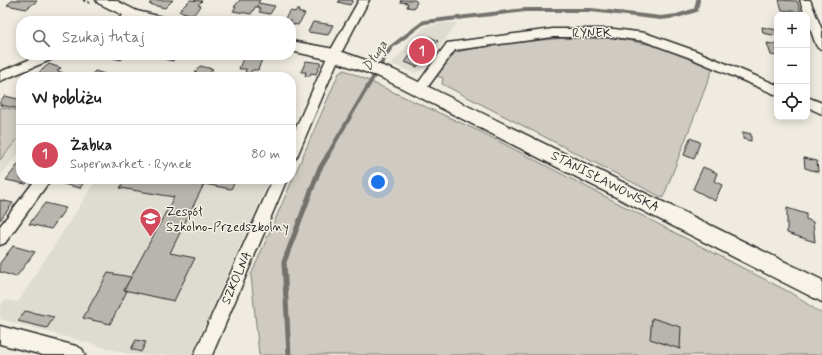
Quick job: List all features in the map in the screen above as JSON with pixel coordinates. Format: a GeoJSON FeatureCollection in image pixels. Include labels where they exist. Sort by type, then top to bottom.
{"type":"FeatureCollection","features":[{"type":"Feature","properties":{"kind":"main road"},"geometry":{"type":"LineString","coordinates":[[103,0],[126,16]]}},
{"type":"Feature","properties":{"kind":"main road","name":"STANISŁAWOWSKA"},"geometry":{"type":"LineString","coordinates":[[296,47],[358,62],[388,74],[822,291]]}},
{"type":"Feature","properties":{"kind":"street"},"geometry":{"type":"LineString","coordinates":[[296,142],[334,55],[364,0]]}},
{"type":"Feature","properties":{"kind":"street"},"geometry":{"type":"LineString","coordinates":[[805,0],[822,44]]}},
{"type":"Feature","properties":{"kind":"street","name":"RYNEK"},"geometry":{"type":"LineString","coordinates":[[420,89],[451,46],[553,33],[614,33],[645,37],[692,54],[774,89]]}},
{"type":"Feature","properties":{"kind":"street"},"geometry":{"type":"LineString","coordinates":[[0,77],[39,60]]}},
{"type":"Feature","properties":{"kind":"street"},"geometry":{"type":"LineString","coordinates":[[810,103],[822,109]]}},
{"type":"Feature","properties":{"kind":"street"},"geometry":{"type":"LineString","coordinates":[[0,238],[40,184]]}},
{"type":"Feature","properties":{"kind":"street","name":"SZKOLNA"},"geometry":{"type":"LineString","coordinates":[[203,355],[278,184]]}},
{"type":"Feature","properties":{"kind":"street"},"geometry":{"type":"LineString","coordinates":[[0,336],[76,355]]}},
{"type":"Feature","properties":{"kind":"shaded area"},"geometry":{"type":"Polygon","coordinates":[[[442,23],[457,23],[423,70],[414,73],[391,64],[424,27],[442,23]]]}},
{"type":"Feature","properties":{"kind":"shaded area"},"geometry":{"type":"Polygon","coordinates":[[[603,36],[658,46],[713,68],[663,198],[442,84],[443,78],[436,76],[451,53],[489,46],[565,38],[603,36]]]}},
{"type":"Feature","properties":{"kind":"shaded area"},"geometry":{"type":"Polygon","coordinates":[[[345,70],[481,132],[791,293],[822,314],[822,355],[259,355],[251,275],[291,184],[296,184],[296,172],[339,73],[345,70]]]}},
{"type":"Feature","properties":{"kind":"shaded area"},"geometry":{"type":"Polygon","coordinates":[[[0,106],[16,110],[16,156],[0,176],[0,106]]]}},
{"type":"Feature","properties":{"kind":"shaded area"},"geometry":{"type":"Polygon","coordinates":[[[0,107],[16,110],[16,141],[0,160],[0,107]]]}},
{"type":"Feature","properties":{"kind":"shaded area","name":"Zespół Szkolno-Przedszkolny"},"geometry":{"type":"Polygon","coordinates":[[[94,184],[268,184],[191,355],[133,355],[0,319],[0,306],[5,300],[18,302],[94,184]]]}},
{"type":"Feature","properties":{"kind":"building"},"geometry":{"type":"Polygon","coordinates":[[[13,0],[37,1],[26,9],[7,5],[13,0]]]}},
{"type":"Feature","properties":{"kind":"building"},"geometry":{"type":"Polygon","coordinates":[[[153,0],[173,0],[165,8],[149,4],[153,0]]]}},
{"type":"Feature","properties":{"kind":"building"},"geometry":{"type":"Polygon","coordinates":[[[190,0],[202,1],[198,5],[201,6],[193,15],[179,11],[190,0]]]}},
{"type":"Feature","properties":{"kind":"building"},"geometry":{"type":"Polygon","coordinates":[[[240,0],[260,0],[258,3],[275,6],[270,14],[259,12],[261,9],[257,8],[258,6],[256,6],[251,14],[233,11],[236,7],[234,7],[240,0]]]}},
{"type":"Feature","properties":{"kind":"building"},"geometry":{"type":"Polygon","coordinates":[[[340,0],[353,0],[350,5],[338,2],[340,0]]]}},
{"type":"Feature","properties":{"kind":"building"},"geometry":{"type":"Polygon","coordinates":[[[401,0],[415,0],[417,2],[414,8],[407,7],[408,3],[400,2],[401,0]]]}},
{"type":"Feature","properties":{"kind":"building"},"geometry":{"type":"Polygon","coordinates":[[[779,0],[797,1],[801,12],[782,10],[779,0]]]}},
{"type":"Feature","properties":{"kind":"building"},"geometry":{"type":"Polygon","coordinates":[[[296,10],[299,10],[298,12],[305,14],[298,25],[296,25],[296,16],[286,16],[290,11],[295,12],[296,10]]]}},
{"type":"Feature","properties":{"kind":"building"},"geometry":{"type":"Polygon","coordinates":[[[313,22],[333,25],[328,35],[308,32],[313,22]]]}},
{"type":"Feature","properties":{"kind":"building"},"geometry":{"type":"Polygon","coordinates":[[[762,27],[774,29],[774,35],[763,33],[762,27]]]}},
{"type":"Feature","properties":{"kind":"building"},"geometry":{"type":"Polygon","coordinates":[[[430,37],[438,41],[417,67],[405,62],[424,38],[430,37]]]}},
{"type":"Feature","properties":{"kind":"building"},"geometry":{"type":"Polygon","coordinates":[[[767,43],[774,44],[774,56],[771,55],[767,43]]]}},
{"type":"Feature","properties":{"kind":"building"},"geometry":{"type":"Polygon","coordinates":[[[242,60],[262,60],[258,70],[245,72],[246,69],[239,69],[242,60]]]}},
{"type":"Feature","properties":{"kind":"building"},"geometry":{"type":"Polygon","coordinates":[[[306,61],[321,63],[316,74],[311,73],[310,76],[305,76],[306,72],[301,72],[306,61]]]}},
{"type":"Feature","properties":{"kind":"building"},"geometry":{"type":"Polygon","coordinates":[[[49,64],[61,68],[57,71],[60,72],[40,72],[49,64]]]}},
{"type":"Feature","properties":{"kind":"building"},"geometry":{"type":"Polygon","coordinates":[[[200,66],[213,69],[211,72],[196,72],[200,66]]]}},
{"type":"Feature","properties":{"kind":"building"},"geometry":{"type":"Polygon","coordinates":[[[5,96],[16,99],[16,108],[0,105],[0,101],[5,96]]]}},
{"type":"Feature","properties":{"kind":"building"},"geometry":{"type":"Polygon","coordinates":[[[743,132],[751,134],[751,141],[743,139],[743,132]]]}},
{"type":"Feature","properties":{"kind":"building"},"geometry":{"type":"Polygon","coordinates":[[[690,138],[700,142],[694,159],[684,155],[690,138]]]}},
{"type":"Feature","properties":{"kind":"building"},"geometry":{"type":"Polygon","coordinates":[[[804,158],[817,161],[818,172],[805,168],[804,158]]]}},
{"type":"Feature","properties":{"kind":"building"},"geometry":{"type":"Polygon","coordinates":[[[16,167],[16,182],[6,180],[16,167]]]}},
{"type":"Feature","properties":{"kind":"building"},"geometry":{"type":"Polygon","coordinates":[[[703,167],[717,173],[714,181],[722,185],[715,201],[693,189],[703,167]]]}},
{"type":"Feature","properties":{"kind":"building"},"geometry":{"type":"Polygon","coordinates":[[[63,184],[83,184],[80,188],[63,184]]]}},
{"type":"Feature","properties":{"kind":"building"},"geometry":{"type":"Polygon","coordinates":[[[123,184],[204,184],[170,253],[195,258],[174,301],[124,290],[174,197],[120,188],[123,184]]]}},
{"type":"Feature","properties":{"kind":"building"},"geometry":{"type":"Polygon","coordinates":[[[204,184],[234,184],[231,189],[204,184]]]}},
{"type":"Feature","properties":{"kind":"building"},"geometry":{"type":"Polygon","coordinates":[[[0,200],[13,203],[0,220],[0,200]]]}},
{"type":"Feature","properties":{"kind":"building"},"geometry":{"type":"Polygon","coordinates":[[[45,203],[66,208],[51,229],[29,224],[45,203]]]}},
{"type":"Feature","properties":{"kind":"building"},"geometry":{"type":"Polygon","coordinates":[[[787,208],[806,214],[806,219],[813,222],[815,242],[787,233],[787,208]]]}},
{"type":"Feature","properties":{"kind":"building"},"geometry":{"type":"Polygon","coordinates":[[[13,246],[35,252],[16,277],[0,272],[0,263],[13,246]]]}},
{"type":"Feature","properties":{"kind":"building"},"geometry":{"type":"Polygon","coordinates":[[[108,273],[131,277],[124,290],[127,291],[110,324],[83,318],[108,273]]]}},
{"type":"Feature","properties":{"kind":"building"},"geometry":{"type":"Polygon","coordinates":[[[25,311],[54,317],[47,328],[18,321],[25,311]]]}},
{"type":"Feature","properties":{"kind":"building"},"geometry":{"type":"Polygon","coordinates":[[[652,318],[681,327],[680,349],[650,339],[652,318]]]}},
{"type":"Feature","properties":{"kind":"building"},"geometry":{"type":"Polygon","coordinates":[[[136,340],[146,342],[141,352],[131,349],[136,340]]]}},
{"type":"Feature","properties":{"kind":"waterway","name":"Długa"},"geometry":{"type":"LineString","coordinates":[[327,156],[391,47],[424,22],[525,10],[591,10],[661,18],[677,16],[696,10],[698,0]]}},
{"type":"Feature","properties":{"kind":"waterway","name":"Długa"},"geometry":{"type":"LineString","coordinates":[[289,355],[284,262],[319,170],[328,155]]}},
{"type":"Feature","properties":{"kind":"place","name":"Żabka"},"geometry":{"type":"Point","coordinates":[422,51]}},
{"type":"Feature","properties":{"kind":"place","name":"Zespół Szkolno-Przedszkolny"},"geometry":{"type":"Point","coordinates":[151,238]}}]}
